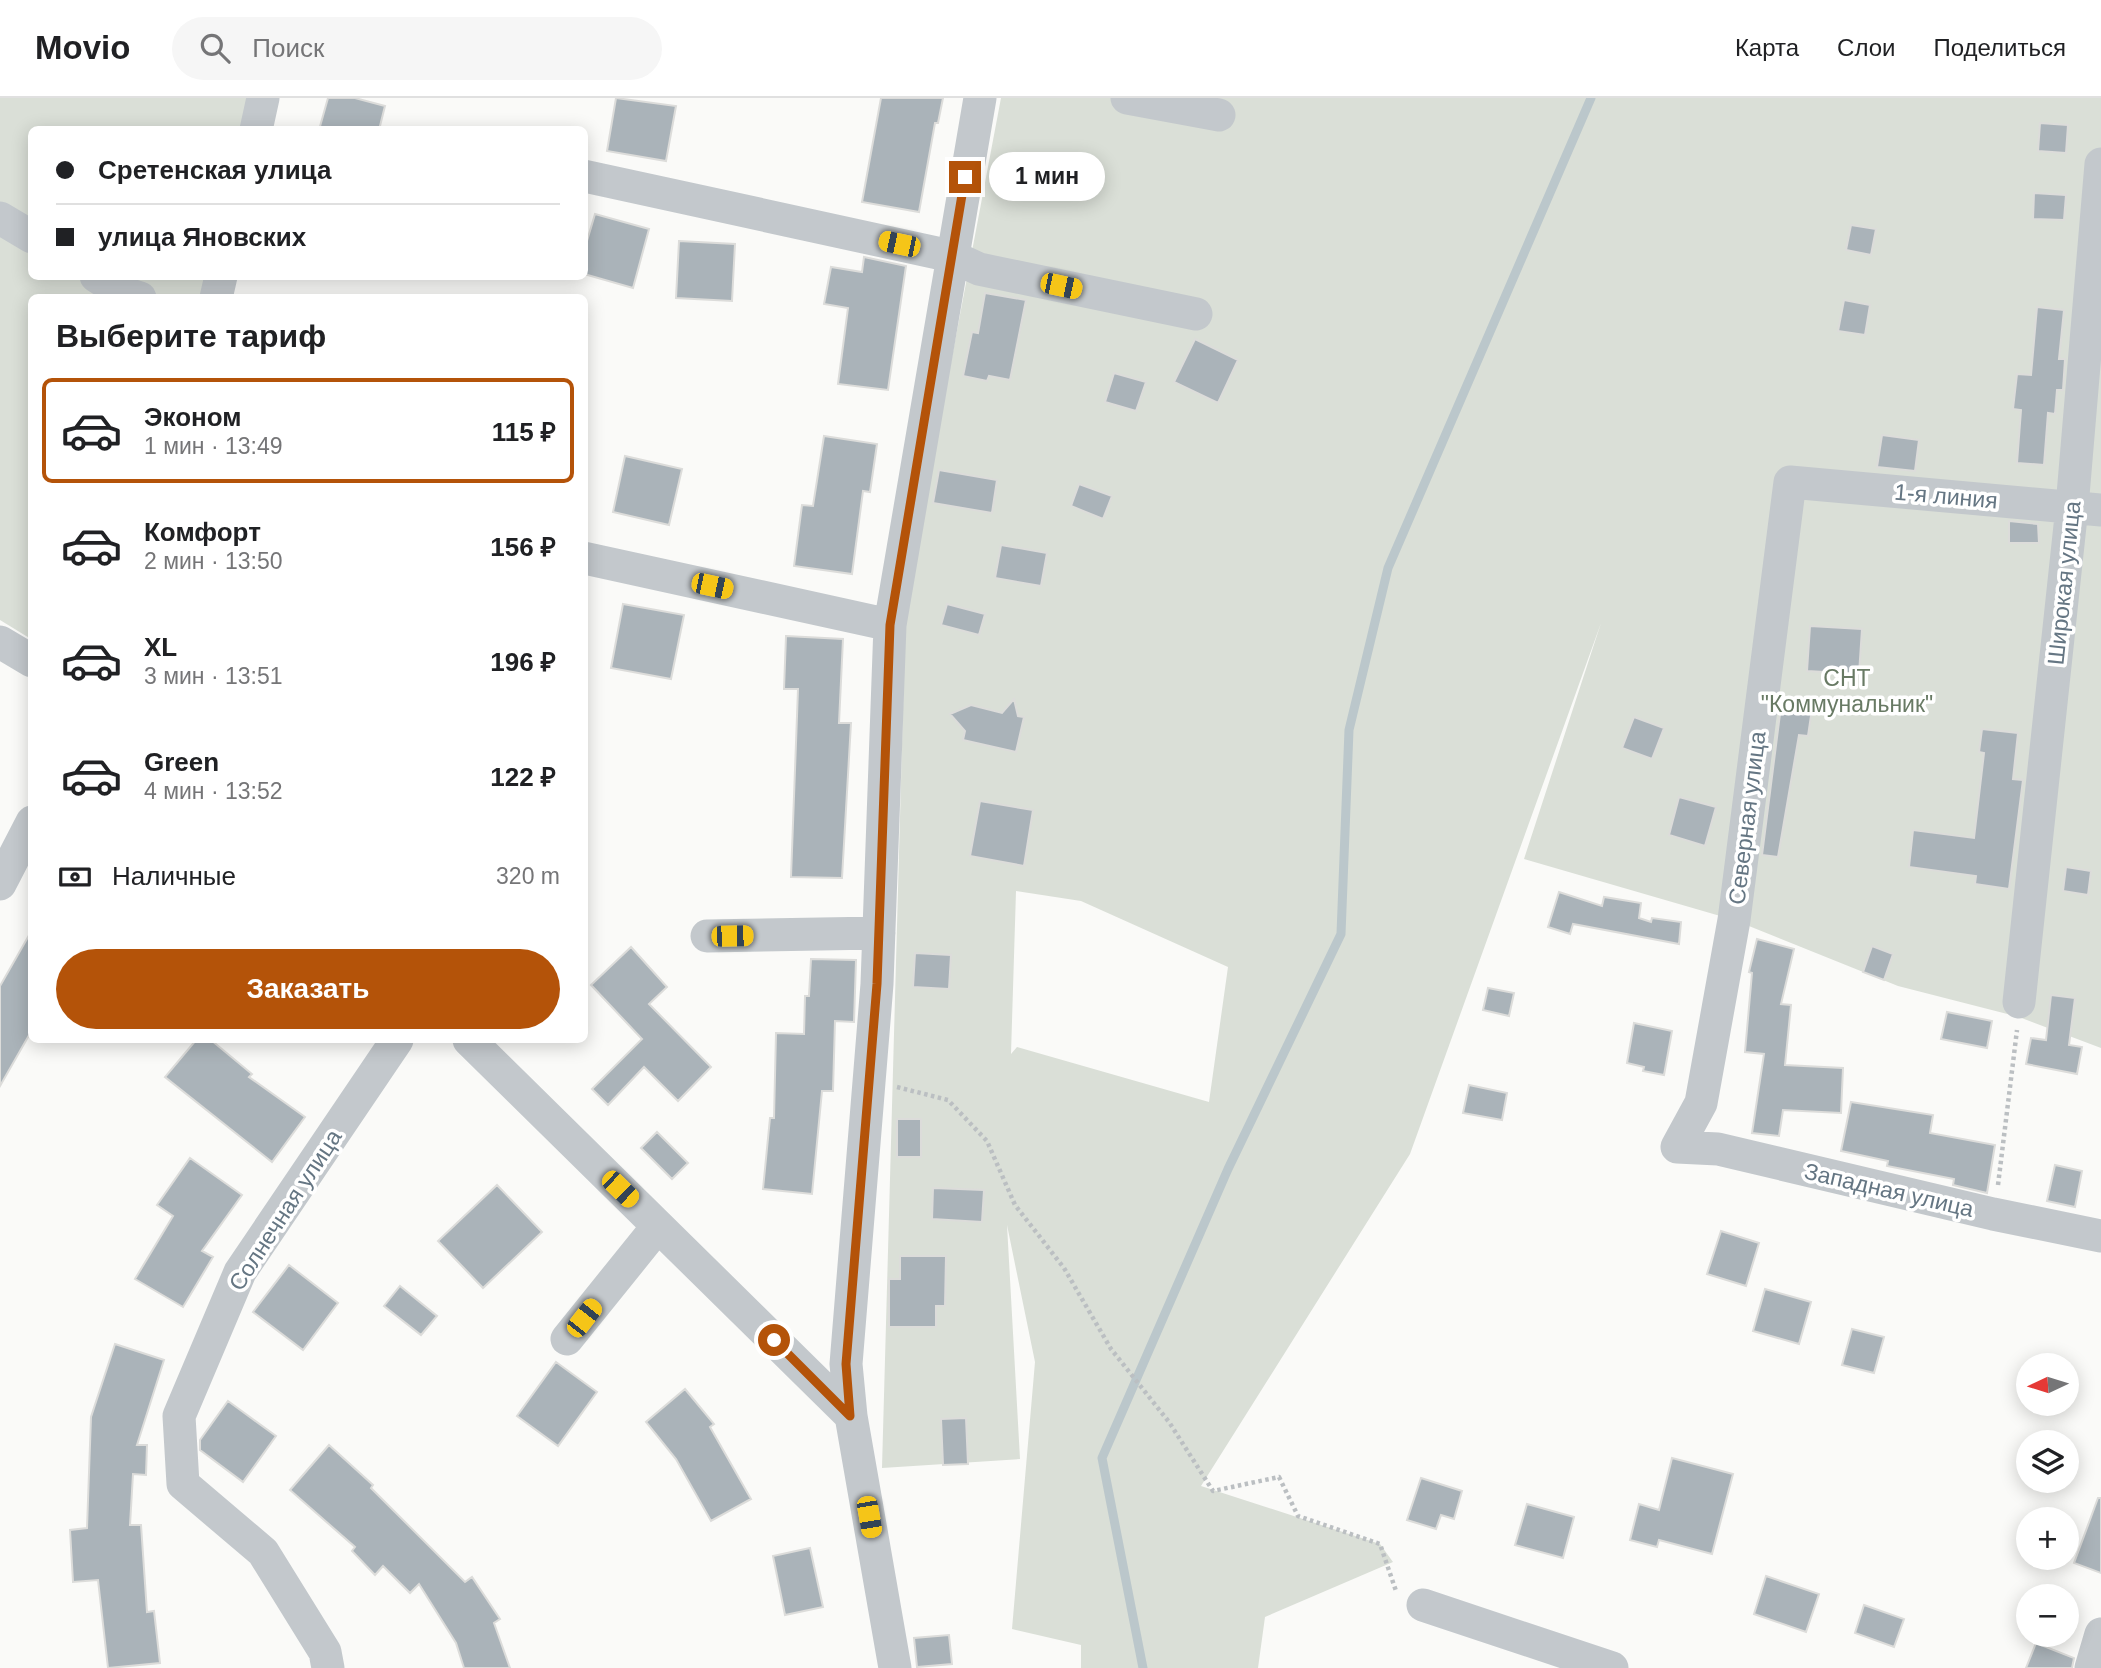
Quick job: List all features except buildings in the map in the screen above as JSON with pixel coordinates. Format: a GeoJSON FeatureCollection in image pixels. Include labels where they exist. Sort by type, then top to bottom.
{"type":"FeatureCollection","features":[{"type":"Feature","properties":{"kind":"street"},"geometry":{"type":"LineString","coordinates":[[257,126],[263,98]]}},
{"type":"Feature","properties":{"kind":"street"},"geometry":{"type":"LineString","coordinates":[[895,1668],[850,1416],[846,1364],[879,933],[890,625],[980,98]]}},
{"type":"Feature","properties":{"kind":"street"},"geometry":{"type":"LineString","coordinates":[[1127,98],[1219,115]]}},
{"type":"Feature","properties":{"kind":"street","name":"Широкая улица"},"geometry":{"type":"LineString","coordinates":[[2020,1002],[2087,509],[2101,164]]}},
{"type":"Feature","properties":{"kind":"street"},"geometry":{"type":"LineString","coordinates":[[588,177],[951,256],[979,269],[1196,314]]}},
{"type":"Feature","properties":{"kind":"street"},"geometry":{"type":"LineString","coordinates":[[0,218],[28,235]]}},
{"type":"Feature","properties":{"kind":"street"},"geometry":{"type":"LineString","coordinates":[[102,280],[127,294]]}},
{"type":"Feature","properties":{"kind":"street","name":"1-я линия"},"geometry":{"type":"LineString","coordinates":[[1790,482],[2087,509]]}},
{"type":"Feature","properties":{"kind":"street","name":"Северная улица"},"geometry":{"type":"LineString","coordinates":[[1677,1147],[1701,1103],[1734,920],[1790,482]]}},
{"type":"Feature","properties":{"kind":"street"},"geometry":{"type":"LineString","coordinates":[[588,559],[890,625]]}},
{"type":"Feature","properties":{"kind":"street"},"geometry":{"type":"LineString","coordinates":[[0,642],[28,659]]}},
{"type":"Feature","properties":{"kind":"street"},"geometry":{"type":"LineString","coordinates":[[0,884],[28,830]]}},
{"type":"Feature","properties":{"kind":"street"},"geometry":{"type":"LineString","coordinates":[[707,936],[879,933]]}},
{"type":"Feature","properties":{"kind":"street","name":"Солнечная улица"},"geometry":{"type":"LineString","coordinates":[[328,1668],[325,1651],[263,1552],[183,1484],[179,1416],[240,1272],[395,1043]]}},
{"type":"Feature","properties":{"kind":"street"},"geometry":{"type":"LineString","coordinates":[[472,1043],[850,1416]]}},
{"type":"Feature","properties":{"kind":"street","name":"Западная улица"},"geometry":{"type":"LineString","coordinates":[[1677,1147],[1718,1149],[1993,1214],[2101,1236]]}},
{"type":"Feature","properties":{"kind":"street"},"geometry":{"type":"LineString","coordinates":[[567,1339],[658,1226]]}},
{"type":"Feature","properties":{"kind":"street"},"geometry":{"type":"LineString","coordinates":[[1411,1601],[1612,1668]]}},
{"type":"Feature","properties":{"kind":"street"},"geometry":{"type":"LineString","coordinates":[[2091,1668],[2101,1634]]}},
{"type":"Feature","properties":{"kind":"path"},"geometry":{"type":"LineString","coordinates":[[1993,1214],[2014,1076],[2020,1002]]}},
{"type":"Feature","properties":{"kind":"path"},"geometry":{"type":"LineString","coordinates":[[869,1080],[948,1100],[987,1141],[1016,1205],[1065,1268],[1111,1349],[1169,1422],[1213,1491],[1279,1477],[1298,1516],[1380,1544],[1411,1601]]}},
{"type":"Feature","properties":{"kind":"green space"},"geometry":{"type":"Polygon","coordinates":[[[0,98],[249,98],[243,126],[28,126],[28,280],[207,280],[204,294],[28,294],[28,637],[0,620],[0,98]]]}},
{"type":"Feature","properties":{"kind":"green space","name":"СНТ \"Коммунальник\""},"geometry":{"type":"Polygon","coordinates":[[[1001,98],[2101,98],[2101,1048],[2019,1017],[1898,986],[1734,920],[1524,859],[1601,623],[1410,1154],[1201,1486],[1380,1544],[1393,1562],[1265,1617],[1258,1668],[1081,1668],[1081,1645],[1012,1629],[1035,1362],[1007,1225],[1020,1459],[882,1468],[906,600],[1001,98]],[[1016,891],[1011,1054],[1017,1047],[1209,1102],[1228,967],[1081,901],[1016,891]]]}},
{"type":"Feature","properties":{"kind":"waterway"},"geometry":{"type":"LineString","coordinates":[[1143,1668],[1102,1458],[1228,1169],[1341,934],[1349,730],[1388,568],[1591,98]]}},
{"type":"Feature","properties":{"kind":"route"},"geometry":{"type":"LineString","coordinates":[[774,1340],[850,1416],[846,1364],[877,984],[890,625],[965,177]]}}]}
